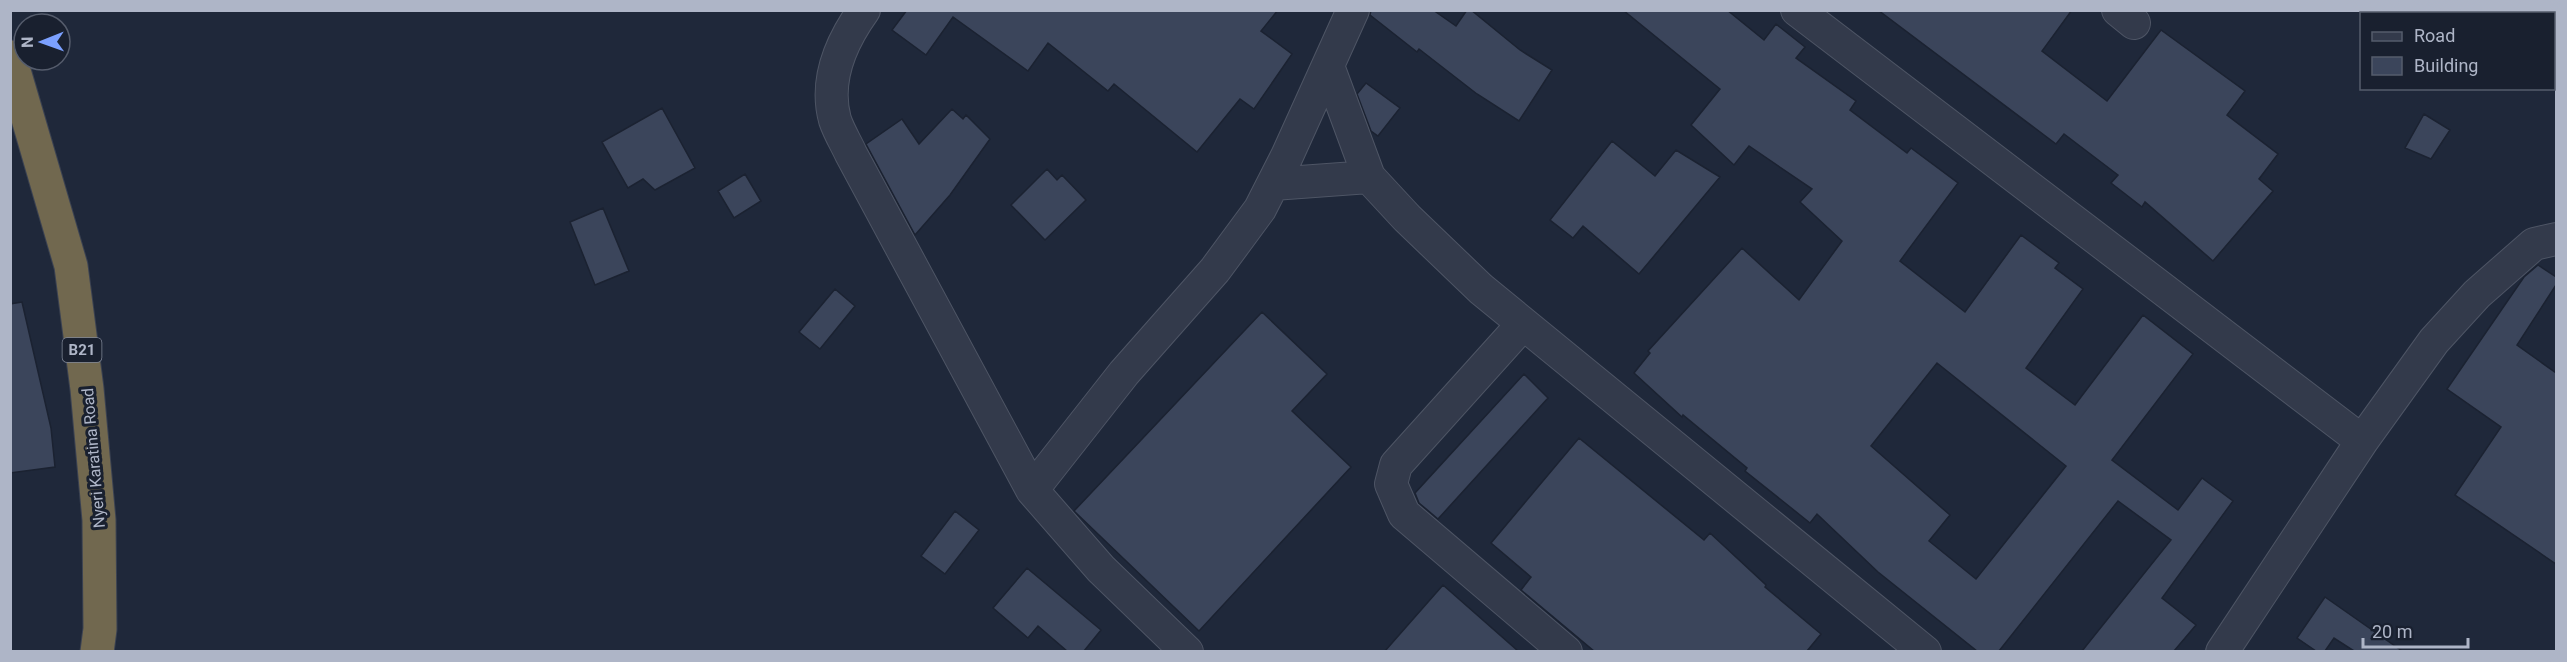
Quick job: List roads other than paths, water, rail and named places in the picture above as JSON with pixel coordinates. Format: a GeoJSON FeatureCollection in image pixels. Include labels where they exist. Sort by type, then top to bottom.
{"type":"FeatureCollection","features":[{"type":"Feature","properties":{"kind":"highway","name":"Nyeri Karatina Road"},"geometry":{"type":"LineString","coordinates":[[10,57],[70,266],[87,389],[99,520],[100,629],[97,651]]}},
{"type":"Feature","properties":{"kind":"street"},"geometry":{"type":"LineString","coordinates":[[864,10],[844,42],[834,71],[831,97],[836,121],[851,154],[1032,490],[1101,569],[1187,651]]}},
{"type":"Feature","properties":{"kind":"street"},"geometry":{"type":"LineString","coordinates":[[1032,490],[1124,373],[1215,270],[1260,209],[1353,10]]}},
{"type":"Feature","properties":{"kind":"street"},"geometry":{"type":"LineString","coordinates":[[1797,10],[2362,441]]}},
{"type":"Feature","properties":{"kind":"street"},"geometry":{"type":"LineString","coordinates":[[1328,66],[1369,177],[1407,218],[1480,289],[1925,651]]}},
{"type":"Feature","properties":{"kind":"street"},"geometry":{"type":"LineString","coordinates":[[1273,184],[1369,177]]}},
{"type":"Feature","properties":{"kind":"street"},"geometry":{"type":"LineString","coordinates":[[2222,651],[2362,441],[2441,333],[2477,294],[2545,242],[2556,213]]}},
{"type":"Feature","properties":{"kind":"street"},"geometry":{"type":"LineString","coordinates":[[1523,324],[1396,465],[1391,484],[1404,514],[1566,651]]}}]}
